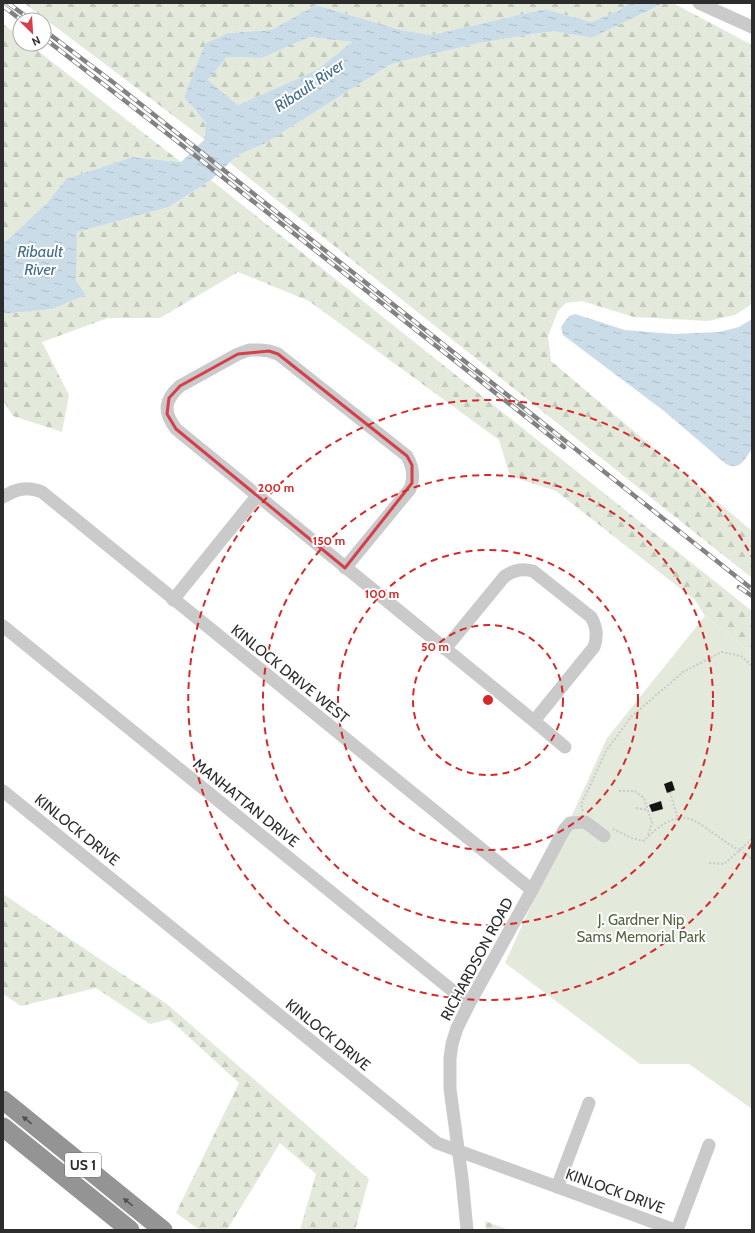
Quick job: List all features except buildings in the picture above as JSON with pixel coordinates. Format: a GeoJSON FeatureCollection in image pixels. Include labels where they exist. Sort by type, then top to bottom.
{"type":"FeatureCollection","features":[{"type":"Feature","properties":{"kind":"highway","name":"US 1"},"geometry":{"type":"LineString","coordinates":[[3,1100],[159,1229]]}},
{"type":"Feature","properties":{"kind":"highway","name":"US 1"},"geometry":{"type":"LineString","coordinates":[[3,1127],[130,1230]]}},
{"type":"Feature","properties":{"kind":"street"},"geometry":{"type":"LineString","coordinates":[[699,3],[752,27]]}},
{"type":"Feature","properties":{"kind":"street"},"geometry":{"type":"LineString","coordinates":[[345,568],[410,489],[413,474],[412,464],[407,456],[278,354],[269,351],[249,350],[238,354],[180,386],[173,392],[167,405],[167,414],[176,429],[345,568],[565,747]]}},
{"type":"Feature","properties":{"kind":"street","name":"KINLOCK DRIVE WEST"},"geometry":{"type":"LineString","coordinates":[[3,498],[16,490],[25,488],[42,492],[173,600],[532,890]]}},
{"type":"Feature","properties":{"kind":"street"},"geometry":{"type":"LineString","coordinates":[[173,600],[257,496]]}},
{"type":"Feature","properties":{"kind":"street"},"geometry":{"type":"LineString","coordinates":[[445,649],[504,577],[518,570],[526,569],[533,571],[591,617],[596,625],[597,632],[597,639],[594,647],[534,721]]}},
{"type":"Feature","properties":{"kind":"street","name":"MANHATTAN DRIVE"},"geometry":{"type":"LineString","coordinates":[[3,626],[469,1004]]}},
{"type":"Feature","properties":{"kind":"street","name":"KINLOCK DRIVE"},"geometry":{"type":"LineString","coordinates":[[3,791],[437,1143],[458,1152],[676,1230]]}},
{"type":"Feature","properties":{"kind":"street","name":"RICHARDSON ROAD"},"geometry":{"type":"LineString","coordinates":[[467,1230],[450,1088],[450,1058],[452,1044],[457,1028],[564,830],[570,823],[585,822],[608,832]]}},
{"type":"Feature","properties":{"kind":"street"},"geometry":{"type":"LineString","coordinates":[[557,1187],[589,1103]]}},
{"type":"Feature","properties":{"kind":"street"},"geometry":{"type":"LineString","coordinates":[[676,1230],[709,1145]]}},
{"type":"Feature","properties":{"kind":"path"},"geometry":{"type":"LineString","coordinates":[[589,814],[583,810],[581,805],[606,751],[631,717],[684,672],[722,652],[741,656],[752,666]]}},
{"type":"Feature","properties":{"kind":"path"},"geometry":{"type":"LineString","coordinates":[[619,791],[635,791],[644,798],[652,823],[648,836]]}},
{"type":"Feature","properties":{"kind":"path"},"geometry":{"type":"LineString","coordinates":[[670,792],[678,819]]}},
{"type":"Feature","properties":{"kind":"path"},"geometry":{"type":"LineString","coordinates":[[636,808],[648,810]]}},
{"type":"Feature","properties":{"kind":"path"},"geometry":{"type":"LineString","coordinates":[[608,832],[643,841],[656,829],[674,819],[687,818],[702,825],[752,859]]}},
{"type":"Feature","properties":{"kind":"path"},"geometry":{"type":"LineString","coordinates":[[708,863],[724,864],[752,839]]}},
{"type":"Feature","properties":{"kind":"highlighted area"},"geometry":{"type":"Polygon","coordinates":[[[269,351],[278,354],[407,456],[412,465],[412,483],[345,568],[176,429],[167,414],[169,398],[180,386],[238,354],[269,351]]]}},
{"type":"Feature","properties":{"kind":"green space"},"geometry":{"type":"Polygon","coordinates":[[[24,3],[629,3],[618,11],[591,22],[545,9],[431,35],[401,30],[316,5],[271,30],[228,33],[184,97],[206,123],[204,139],[52,24],[52,12],[36,12],[24,3]]]}},
{"type":"Feature","properties":{"kind":"green space"},"geometry":{"type":"Polygon","coordinates":[[[664,3],[673,3],[752,45],[752,304],[735,315],[708,321],[634,317],[582,301],[566,303],[558,311],[548,336],[551,361],[752,531],[752,578],[230,163],[238,155],[266,143],[391,64],[479,43],[554,31],[592,38],[664,3]]]}},
{"type":"Feature","properties":{"kind":"green space"},"geometry":{"type":"Polygon","coordinates":[[[3,24],[12,31],[12,52],[39,52],[181,162],[132,157],[66,179],[47,203],[3,244],[3,24]]]}},
{"type":"Feature","properties":{"kind":"green space"},"geometry":{"type":"Polygon","coordinates":[[[310,37],[353,42],[317,70],[238,105],[208,80],[227,57],[262,58],[310,37]]]}},
{"type":"Feature","properties":{"kind":"green space"},"geometry":{"type":"Polygon","coordinates":[[[211,180],[752,611],[752,654],[705,616],[695,600],[556,491],[510,476],[499,440],[309,301],[238,272],[160,318],[108,318],[42,342],[69,395],[62,432],[13,416],[3,400],[3,314],[53,309],[86,295],[76,280],[76,232],[169,207],[211,180]]]}},
{"type":"Feature","properties":{"kind":"green space","name":"J. Gardner Nip Sams Memorial Park"},"geometry":{"type":"Polygon","coordinates":[[[705,616],[752,654],[752,1109],[689,1064],[640,1064],[505,963],[607,738],[705,616]]]}},
{"type":"Feature","properties":{"kind":"green space"},"geometry":{"type":"Polygon","coordinates":[[[3,894],[167,1004],[369,1179],[355,1230],[300,1230],[316,1174],[280,1143],[227,1230],[200,1230],[176,1213],[239,1083],[169,1019],[150,1024],[96,988],[21,1006],[3,994],[3,894]]]}},
{"type":"Feature","properties":{"kind":"green space"},"geometry":{"type":"Polygon","coordinates":[[[485,1221],[509,1230],[486,1230],[485,1221]]]}},
{"type":"Feature","properties":{"kind":"water","name":"Ribault River"},"geometry":{"type":"Polygon","coordinates":[[[629,3],[664,3],[592,38],[553,31],[479,43],[391,64],[266,143],[238,155],[211,180],[169,207],[77,232],[76,280],[86,295],[53,309],[3,314],[3,244],[47,203],[66,179],[132,157],[181,162],[204,140],[206,123],[184,97],[205,44],[228,33],[271,30],[316,5],[401,30],[431,35],[545,9],[591,22],[618,11],[629,3]],[[310,37],[262,58],[227,57],[208,80],[238,105],[317,70],[352,42],[310,37]]]}},
{"type":"Feature","properties":{"kind":"water"},"geometry":{"type":"Polygon","coordinates":[[[575,314],[625,330],[673,334],[719,332],[739,327],[752,319],[752,449],[744,460],[735,466],[726,464],[664,411],[563,335],[561,327],[569,316],[575,314]]]}},
{"type":"Feature","properties":{"kind":"railway"},"geometry":{"type":"LineString","coordinates":[[8,3],[20,12]]}},
{"type":"Feature","properties":{"kind":"railway"},"geometry":{"type":"LineString","coordinates":[[3,6],[12,13]]}},
{"type":"Feature","properties":{"kind":"railway"},"geometry":{"type":"LineString","coordinates":[[52,36],[114,83],[752,589]]}},
{"type":"Feature","properties":{"kind":"railway"},"geometry":{"type":"LineString","coordinates":[[52,44],[564,447]]}},
{"type":"Feature","properties":{"kind":"railway"},"geometry":{"type":"LineString","coordinates":[[739,587],[752,596]]}}]}
